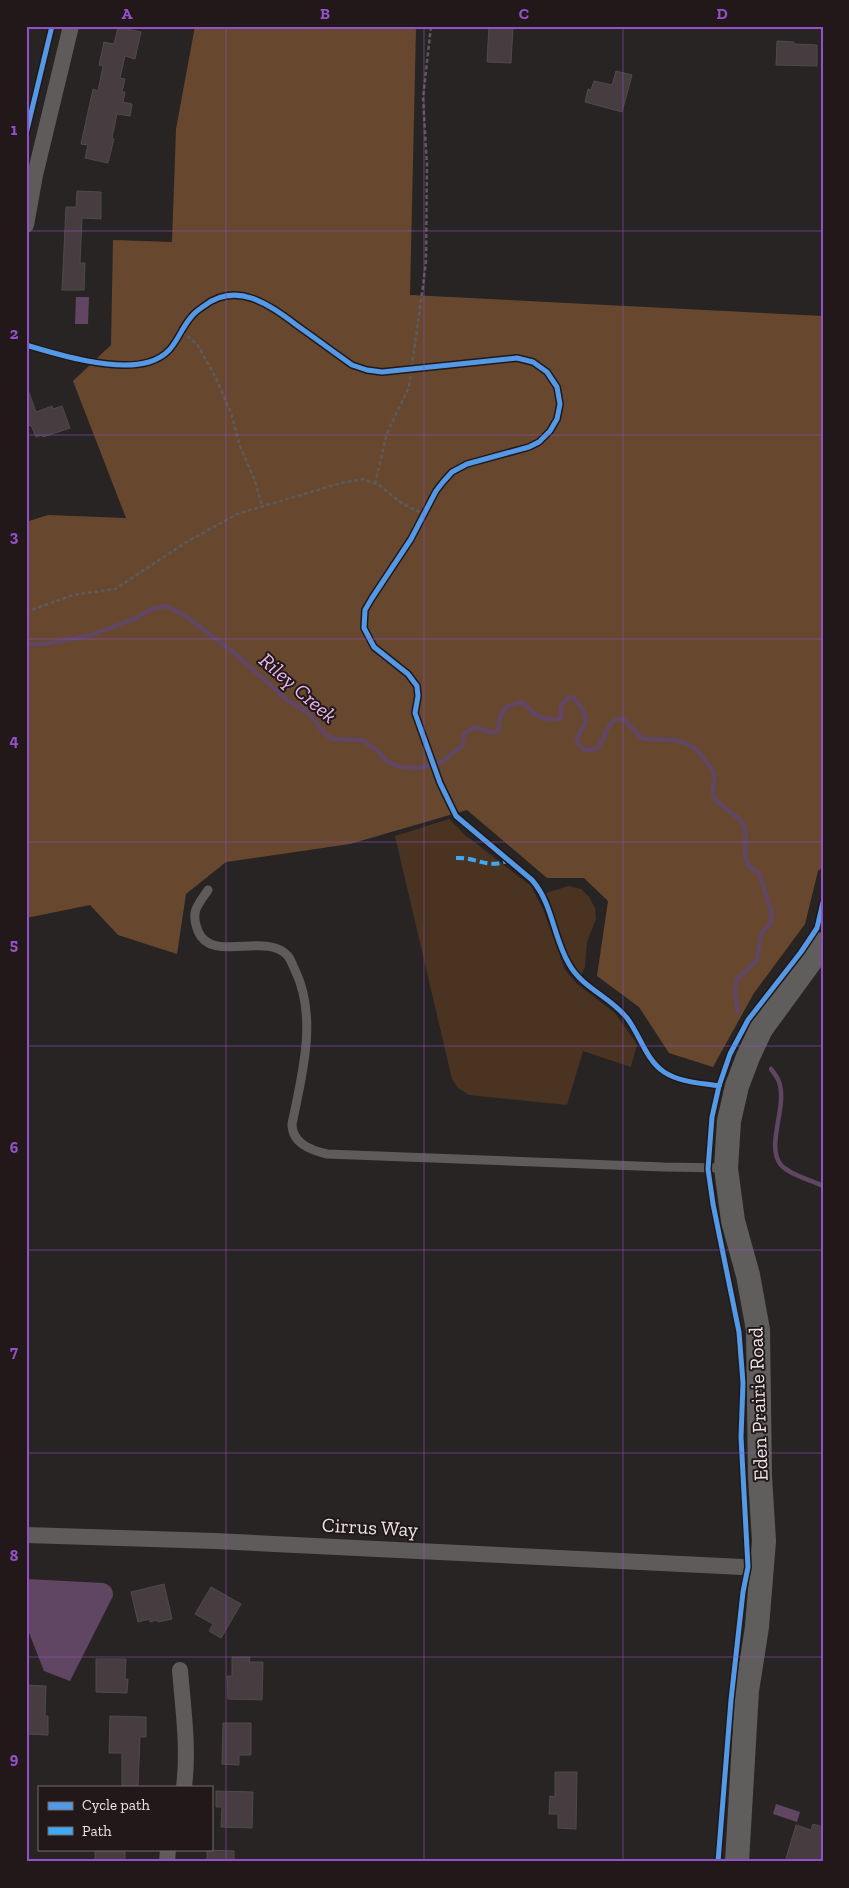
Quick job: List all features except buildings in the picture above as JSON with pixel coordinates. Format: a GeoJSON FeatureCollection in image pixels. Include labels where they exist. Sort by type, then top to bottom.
{"type":"FeatureCollection","features":[{"type":"Feature","properties":{"kind":"street"},"geometry":{"type":"LineString","coordinates":[[26,225],[35,175],[71,26]]}},
{"type":"Feature","properties":{"kind":"street","name":"Eden Prairie Road"},"geometry":{"type":"LineString","coordinates":[[737,1862],[747,1691],[757,1627],[764,1541],[760,1476],[758,1330],[748,1276],[733,1221],[726,1168],[730,1112],[737,1086],[761,1029],[823,944]]}},
{"type":"Feature","properties":{"kind":"street","name":"Cirrus Way"},"geometry":{"type":"LineString","coordinates":[[26,1535],[233,1542],[763,1568]]}},
{"type":"Feature","properties":{"kind":"street"},"geometry":{"type":"LineString","coordinates":[[180,1670],[185,1736],[186,1768],[184,1786]]}},
{"type":"Feature","properties":{"kind":"lane"},"geometry":{"type":"LineString","coordinates":[[208,890],[195,910],[194,917],[200,936],[208,943],[220,947],[251,945],[279,950],[288,956],[297,974],[304,996],[306,1048],[292,1124],[292,1134],[296,1139],[316,1151],[327,1154],[726,1168]]}},
{"type":"Feature","properties":{"kind":"path"},"geometry":{"type":"LineString","coordinates":[[375,484],[386,433],[409,387],[426,261],[427,165],[423,98],[430,26]]}},
{"type":"Feature","properties":{"kind":"path"},"geometry":{"type":"LineString","coordinates":[[178,338],[187,324]]}},
{"type":"Feature","properties":{"kind":"path"},"geometry":{"type":"LineString","coordinates":[[182,332],[197,344],[214,376],[231,413],[240,446],[255,481],[262,506]]}},
{"type":"Feature","properties":{"kind":"path"},"geometry":{"type":"LineString","coordinates":[[401,370],[420,368]]}},
{"type":"Feature","properties":{"kind":"path"},"geometry":{"type":"LineString","coordinates":[[26,612],[73,595],[115,589],[194,538],[237,514],[341,483],[363,479],[375,484],[403,504],[424,514]]}},
{"type":"Feature","properties":{"kind":"path"},"geometry":{"type":"LineString","coordinates":[[419,522],[428,506]]}},
{"type":"Feature","properties":{"kind":"shaded area"},"geometry":{"type":"Polygon","coordinates":[[[195,26],[416,26],[410,295],[823,316],[823,867],[818,871],[805,924],[754,993],[713,1067],[669,1053],[639,1007],[597,976],[608,901],[584,878],[547,878],[467,810],[350,844],[226,862],[186,894],[177,954],[118,935],[90,905],[26,918],[26,522],[48,515],[126,518],[73,381],[111,345],[113,240],[172,242],[176,129],[195,26]]]}},
{"type":"Feature","properties":{"kind":"shaded area"},"geometry":{"type":"Polygon","coordinates":[[[76,297],[89,297],[88,324],[75,324],[76,297]]]}},
{"type":"Feature","properties":{"kind":"shaded area"},"geometry":{"type":"Polygon","coordinates":[[[449,819],[465,835],[531,886],[543,909],[565,970],[577,984],[615,1013],[637,1044],[631,1067],[583,1051],[567,1105],[469,1095],[458,1088],[452,1079],[395,836],[449,819]]]}},
{"type":"Feature","properties":{"kind":"shaded area"},"geometry":{"type":"Polygon","coordinates":[[[569,886],[581,889],[589,897],[595,908],[596,919],[587,942],[585,967],[581,975],[569,960],[546,893],[569,886]]]}},
{"type":"Feature","properties":{"kind":"shaded area"},"geometry":{"type":"Polygon","coordinates":[[[26,1579],[103,1583],[112,1589],[113,1596],[70,1681],[44,1671],[26,1625],[26,1579]]]}},
{"type":"Feature","properties":{"kind":"shaded area"},"geometry":{"type":"Polygon","coordinates":[[[776,1804],[800,1812],[797,1822],[773,1814],[776,1804]]]}},
{"type":"Feature","properties":{"kind":"waterway","name":"Riley Creek"},"geometry":{"type":"LineString","coordinates":[[26,645],[51,643],[91,635],[134,619],[152,609],[166,606],[181,613],[232,651],[287,700],[309,713],[323,732],[332,739],[362,740],[378,751],[386,761],[399,767],[419,768],[443,761],[463,745],[464,734],[474,727],[493,733],[499,730],[500,717],[506,707],[521,702],[539,716],[551,719],[561,718],[561,705],[570,697],[574,698],[583,710],[586,721],[577,738],[579,745],[585,750],[596,749],[611,723],[619,719],[627,722],[637,734],[646,739],[677,741],[689,745],[697,750],[713,770],[713,794],[716,800],[737,817],[743,825],[746,837],[746,860],[748,865],[759,873],[772,914],[770,924],[761,934],[757,960],[737,979],[735,992],[738,1012]]}},
{"type":"Feature","properties":{"kind":"waterway","name":"Riley Creek"},"geometry":{"type":"LineString","coordinates":[[771,1069],[778,1080],[781,1092],[775,1147],[777,1157],[785,1169],[823,1186]]}},
{"type":"Feature","properties":{"kind":"marked path"},"geometry":{"type":"LineString","coordinates":[[456,858],[493,864],[507,861]]}},
{"type":"Feature","properties":{"kind":"cycle path"},"geometry":{"type":"LineString","coordinates":[[26,134],[52,26]]}},
{"type":"Feature","properties":{"kind":"cycle path"},"geometry":{"type":"LineString","coordinates":[[26,345],[104,364],[136,365],[149,362],[165,354],[171,348],[196,312],[217,298],[230,295],[243,296],[267,305],[352,365],[367,370],[382,372],[517,358],[533,362],[547,372],[557,387],[560,404],[557,419],[550,431],[539,442],[529,447],[467,464],[452,472],[436,491],[411,539],[365,610],[364,628],[374,647],[408,674],[417,686],[418,696],[415,713],[440,783],[456,816],[532,880],[539,889],[549,910],[564,954],[581,980],[613,1004],[627,1018],[652,1061],[664,1072],[683,1080],[719,1086]]}},
{"type":"Feature","properties":{"kind":"cycle path"},"geometry":{"type":"LineString","coordinates":[[718,1862],[731,1700],[743,1592],[748,1567],[741,1437],[743,1383],[739,1332],[713,1204],[708,1169],[712,1117],[719,1086],[730,1054],[748,1020],[801,952],[817,928],[823,902]]}}]}
